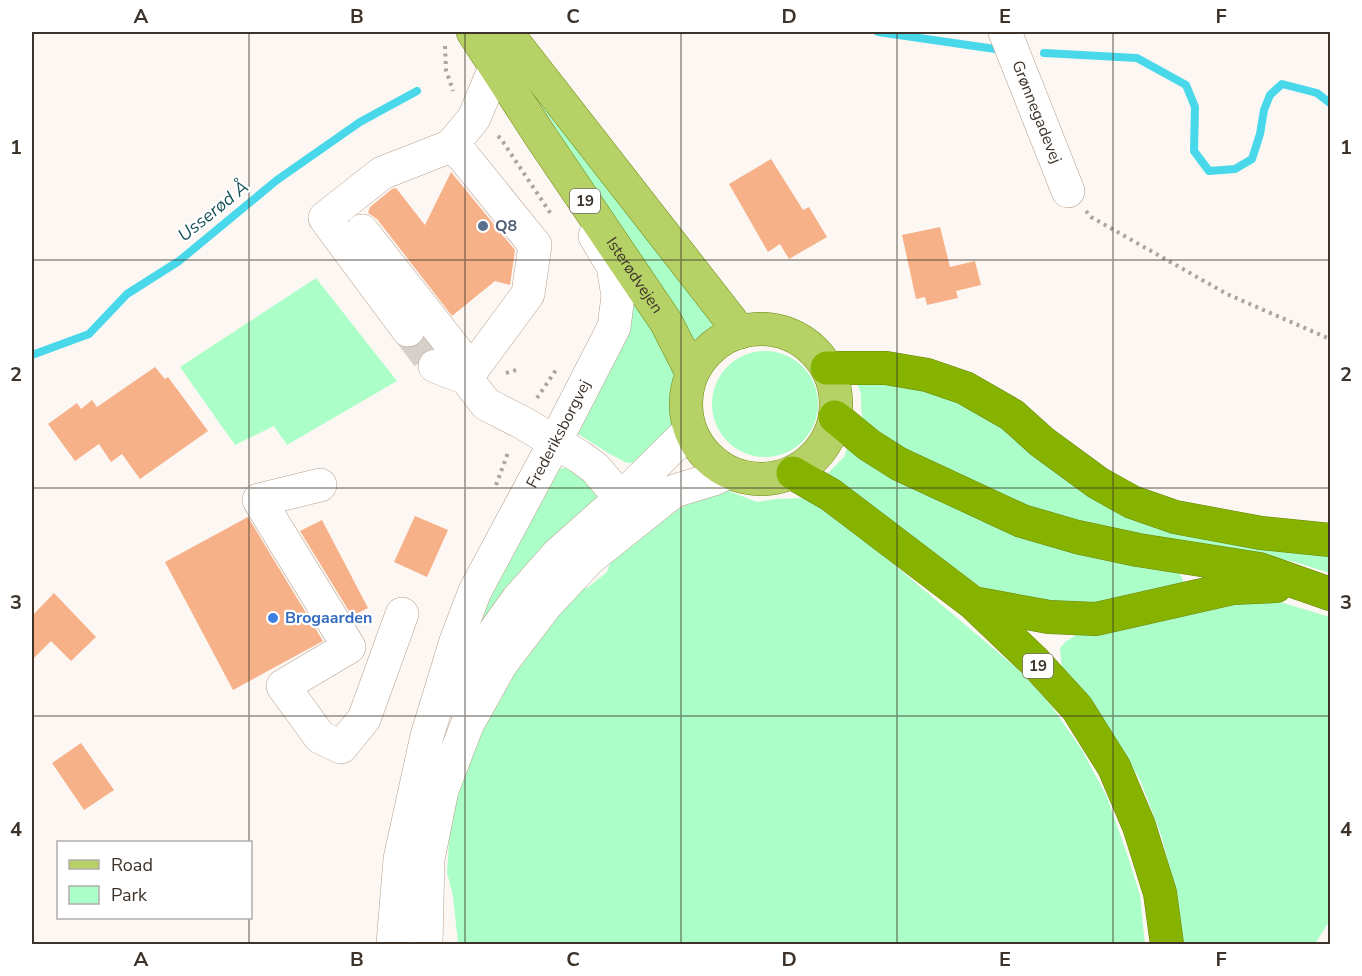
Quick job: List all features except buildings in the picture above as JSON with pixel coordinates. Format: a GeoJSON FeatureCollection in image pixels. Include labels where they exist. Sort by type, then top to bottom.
{"type":"FeatureCollection","features":[{"type":"Feature","properties":{"kind":"highway"},"geometry":{"type":"LineString","coordinates":[[827,368],[886,368],[927,375],[964,388],[1011,416],[1098,483],[1132,502],[1175,517],[1261,533],[1330,540]]}},
{"type":"Feature","properties":{"kind":"highway"},"geometry":{"type":"LineString","coordinates":[[835,417],[869,445],[899,465],[1022,521],[1077,537],[1138,550],[1258,569],[1325,592]]}},
{"type":"Feature","properties":{"kind":"highway","name":"19"},"geometry":{"type":"LineString","coordinates":[[793,472],[831,495],[973,603],[1034,661],[1077,708],[1114,767],[1139,826],[1160,893],[1167,945]]}},
{"type":"Feature","properties":{"kind":"highway"},"geometry":{"type":"LineString","coordinates":[[973,603],[1049,617],[1096,619],[1233,588],[1269,585],[1325,592]]}},
{"type":"Feature","properties":{"kind":"main road","name":"19"},"geometry":{"type":"LineString","coordinates":[[506,32],[740,332]]}},
{"type":"Feature","properties":{"kind":"main road","name":"Isterødvejen"},"geometry":{"type":"LineString","coordinates":[[459,35],[496,65],[541,137],[666,321],[692,373]]}},
{"type":"Feature","properties":{"kind":"main road"},"geometry":{"type":"LineString","coordinates":[[765,329],[789,335],[811,348],[827,368],[835,392],[835,417],[828,440],[813,459],[793,472],[772,479],[749,479],[728,472],[712,461],[699,447],[690,430],[686,401],[692,373],[704,355],[720,341],[740,332],[765,329]]}},
{"type":"Feature","properties":{"kind":"street","name":"Grønnegadevej"},"geometry":{"type":"LineString","coordinates":[[1005,32],[1068,190]]}},
{"type":"Feature","properties":{"kind":"street"},"geometry":{"type":"LineString","coordinates":[[408,330],[325,218],[382,173],[451,146],[474,118],[496,65]]}},
{"type":"Feature","properties":{"kind":"street","name":"Frederiksborgvej"},"geometry":{"type":"LineString","coordinates":[[393,945],[400,859],[427,736],[456,641],[475,591],[614,327],[618,296],[613,266],[550,159],[541,137]]}},
{"type":"Feature","properties":{"kind":"street"},"geometry":{"type":"LineString","coordinates":[[451,146],[463,156],[534,245],[528,294],[469,375]]}},
{"type":"Feature","properties":{"kind":"street"},"geometry":{"type":"LineString","coordinates":[[342,205],[469,375],[486,404],[580,456],[595,468],[630,509]]}},
{"type":"Feature","properties":{"kind":"street"},"geometry":{"type":"LineString","coordinates":[[435,366],[469,375]]}},
{"type":"Feature","properties":{"kind":"street","name":"Frederiksborgvej"},"geometry":{"type":"LineString","coordinates":[[426,945],[428,859],[442,789],[467,725],[501,664],[546,605],[590,558],[630,509],[690,430]]}},
{"type":"Feature","properties":{"kind":"street","name":"Frederiksborgvej"},"geometry":{"type":"LineString","coordinates":[[427,736],[485,645],[518,599],[558,554],[630,509],[728,472]]}},
{"type":"Feature","properties":{"kind":"street"},"geometry":{"type":"LineString","coordinates":[[320,485],[259,500],[350,647],[385,665]]}},
{"type":"Feature","properties":{"kind":"street"},"geometry":{"type":"LineString","coordinates":[[350,647],[283,686],[320,737],[341,747],[364,719],[402,614]]}},
{"type":"Feature","properties":{"kind":"path"},"geometry":{"type":"LineString","coordinates":[[459,35],[446,70],[456,98],[474,118],[501,139],[552,214]]}},
{"type":"Feature","properties":{"kind":"path"},"geometry":{"type":"LineString","coordinates":[[1068,190],[1091,217],[1227,294],[1330,339]]}},
{"type":"Feature","properties":{"kind":"green space"},"geometry":{"type":"Polygon","coordinates":[[[494,33],[720,320],[692,342],[686,329],[494,33]]]}},
{"type":"Feature","properties":{"kind":"green space"},"geometry":{"type":"Polygon","coordinates":[[[316,278],[397,381],[287,445],[274,426],[235,445],[180,367],[316,278]]]}},
{"type":"Feature","properties":{"kind":"green space"},"geometry":{"type":"Polygon","coordinates":[[[635,302],[675,369],[672,401],[674,421],[639,463],[627,463],[572,430],[635,302]]]}},
{"type":"Feature","properties":{"kind":"green space"},"geometry":{"type":"Polygon","coordinates":[[[765,351],[785,355],[802,367],[814,384],[818,404],[814,424],[802,441],[785,453],[765,457],[745,453],[728,441],[716,424],[712,404],[716,384],[728,367],[745,355],[765,351]]]}},
{"type":"Feature","properties":{"kind":"green space"},"geometry":{"type":"Polygon","coordinates":[[[855,377],[894,382],[973,405],[1063,473],[1330,551],[1330,573],[1295,562],[1199,547],[1032,511],[877,439],[863,419],[861,394],[855,377]]]}},
{"type":"Feature","properties":{"kind":"green space"},"geometry":{"type":"Polygon","coordinates":[[[848,445],[1168,565],[1181,576],[1184,586],[1079,607],[984,589],[944,564],[844,489],[828,473],[844,457],[848,445]]]}},
{"type":"Feature","properties":{"kind":"green space"},"geometry":{"type":"Polygon","coordinates":[[[565,468],[582,477],[601,501],[470,641],[486,600],[557,469],[565,468]]]}},
{"type":"Feature","properties":{"kind":"green space"},"geometry":{"type":"Polygon","coordinates":[[[729,491],[757,502],[803,498],[828,509],[1019,670],[1050,704],[1082,750],[1107,797],[1140,895],[1145,944],[458,944],[453,896],[447,873],[450,826],[461,780],[479,735],[518,668],[580,587],[587,588],[607,572],[611,560],[650,528],[682,507],[711,494],[729,491]]]}},
{"type":"Feature","properties":{"kind":"green space"},"geometry":{"type":"Polygon","coordinates":[[[1277,601],[1330,617],[1330,920],[1315,944],[1184,944],[1177,895],[1161,835],[1141,782],[1119,744],[1062,670],[1060,648],[1076,635],[1214,602],[1277,601]]]}},
{"type":"Feature","properties":{"kind":"waterway","name":"Usserød Å"},"geometry":{"type":"LineString","coordinates":[[878,32],[1002,50]]}},
{"type":"Feature","properties":{"kind":"waterway","name":"Usserød Å"},"geometry":{"type":"LineString","coordinates":[[1044,53],[1137,58],[1186,85],[1195,107],[1194,151],[1209,171],[1235,169],[1252,159],[1260,134],[1264,110],[1270,95],[1282,84],[1317,93],[1330,103]]}},
{"type":"Feature","properties":{"kind":"waterway","name":"Usserød Å"},"geometry":{"type":"LineString","coordinates":[[32,355],[89,334],[127,294],[179,261],[277,180],[360,122],[417,91]]}},
{"type":"Feature","properties":{"kind":"tunnel"},"geometry":{"type":"LineString","coordinates":[[408,330],[435,366]]}},
{"type":"Feature","properties":{"kind":"place","name":"Q8"},"geometry":{"type":"Point","coordinates":[483,226]}},
{"type":"Feature","properties":{"kind":"place","name":"Brogaarden"},"geometry":{"type":"Point","coordinates":[273,618]}}]}
